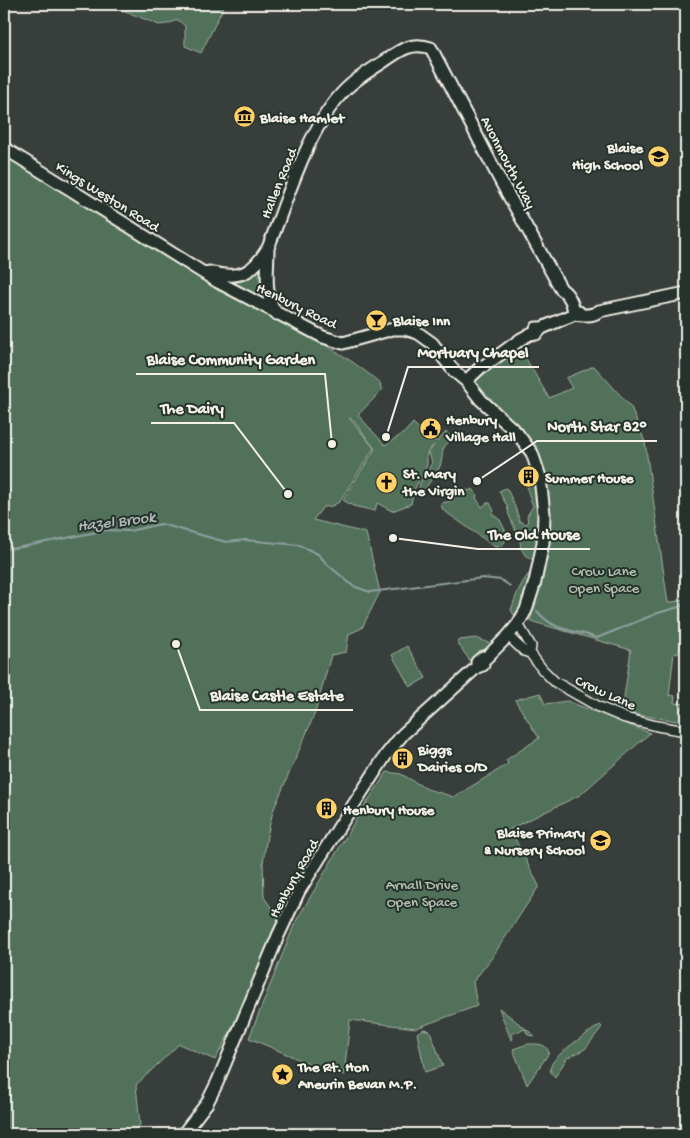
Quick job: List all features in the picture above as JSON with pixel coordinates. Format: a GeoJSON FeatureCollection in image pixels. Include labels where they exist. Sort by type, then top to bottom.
{"type":"FeatureCollection","features":[{"type":"Feature","properties":{"kind":"main road","name":"Hallen Road"},"geometry":{"type":"LineString","coordinates":[[198,268],[224,276],[233,276],[242,274],[257,264],[268,248],[314,132],[331,106],[354,82],[407,46],[420,45],[431,48]]}},
{"type":"Feature","properties":{"kind":"main road","name":"Avonmouth Way"},"geometry":{"type":"LineString","coordinates":[[431,48],[561,289],[563,298],[574,314]]}},
{"type":"Feature","properties":{"kind":"main road","name":"Kings Weston Road"},"geometry":{"type":"LineString","coordinates":[[4,148],[198,268]]}},
{"type":"Feature","properties":{"kind":"main road","name":"Hallen Road"},"geometry":{"type":"LineString","coordinates":[[268,248],[267,286],[269,300],[277,314]]}},
{"type":"Feature","properties":{"kind":"main road","name":"Henbury Road"},"geometry":{"type":"LineString","coordinates":[[183,1134],[207,1103],[217,1083],[278,936],[299,891],[351,808],[386,755],[403,734],[477,667],[477,662],[483,657],[486,658],[518,624],[526,610],[535,582],[542,543],[544,514],[540,477],[526,443],[505,420],[481,400],[432,343],[413,330],[393,329],[343,343],[323,337],[218,282],[198,268]]}},
{"type":"Feature","properties":{"kind":"main road"},"geometry":{"type":"LineString","coordinates":[[462,379],[481,369],[521,339],[574,314],[586,316],[596,314],[599,311],[686,293]]}},
{"type":"Feature","properties":{"kind":"street","name":"Crow Lane"},"geometry":{"type":"LineString","coordinates":[[518,624],[531,646],[530,652],[542,669],[555,682],[599,707],[625,718],[686,731]]}},
{"type":"Feature","properties":{"kind":"street","name":"Crow Lane"},"geometry":{"type":"LineString","coordinates":[[508,636],[524,651],[530,652]]}},
{"type":"Feature","properties":{"kind":"green space"},"geometry":{"type":"Polygon","coordinates":[[[108,4],[225,4],[201,53],[185,46],[185,26],[178,20],[159,25],[108,4]]]}},
{"type":"Feature","properties":{"kind":"green space"},"geometry":{"type":"Polygon","coordinates":[[[4,153],[207,280],[347,358],[381,384],[380,386],[383,389],[358,415],[385,445],[404,433],[413,423],[432,440],[437,442],[446,432],[453,438],[448,442],[443,451],[438,471],[422,492],[419,489],[420,483],[432,463],[429,452],[434,445],[427,453],[427,465],[414,490],[411,504],[392,511],[377,503],[375,511],[353,506],[343,500],[375,449],[353,420],[349,418],[374,448],[339,502],[332,506],[323,507],[313,520],[366,533],[380,592],[362,628],[349,634],[346,652],[331,655],[315,713],[273,811],[263,863],[264,897],[280,921],[280,925],[257,971],[238,1017],[215,1060],[179,1044],[136,1085],[140,1125],[132,1134],[4,1134],[4,153]]]}},
{"type":"Feature","properties":{"kind":"green space"},"geometry":{"type":"Polygon","coordinates":[[[262,266],[264,302],[231,283],[248,278],[262,266]]]}},
{"type":"Feature","properties":{"kind":"green space","name":"Crow Lane Open Space"},"geometry":{"type":"Polygon","coordinates":[[[518,345],[549,398],[572,388],[566,378],[594,366],[631,407],[645,442],[668,603],[686,599],[686,648],[680,647],[678,654],[674,653],[669,695],[675,696],[674,703],[686,704],[684,722],[622,711],[631,650],[530,621],[541,585],[546,549],[532,445],[516,424],[488,401],[473,384],[518,345]]]}},
{"type":"Feature","properties":{"kind":"green space"},"geometry":{"type":"Polygon","coordinates":[[[529,484],[536,484],[539,512],[537,548],[535,557],[531,559],[525,555],[521,548],[507,506],[499,491],[506,488],[518,514],[519,521],[526,524],[528,523],[527,516],[533,506],[527,489],[529,484]]]}},
{"type":"Feature","properties":{"kind":"green space"},"geometry":{"type":"Polygon","coordinates":[[[463,488],[468,491],[473,489],[482,507],[490,503],[494,511],[492,514],[500,520],[507,534],[502,545],[495,547],[443,510],[442,503],[451,501],[463,488]]]}},
{"type":"Feature","properties":{"kind":"green space"},"geometry":{"type":"Polygon","coordinates":[[[533,570],[526,599],[523,596],[521,598],[525,601],[514,615],[511,610],[517,594],[525,578],[533,570]]]}},
{"type":"Feature","properties":{"kind":"green space"},"geometry":{"type":"Polygon","coordinates":[[[476,638],[492,644],[472,664],[457,642],[476,638]]]}},
{"type":"Feature","properties":{"kind":"green space"},"geometry":{"type":"Polygon","coordinates":[[[407,646],[426,678],[410,687],[392,655],[407,646]]]}},
{"type":"Feature","properties":{"kind":"green space","name":"Arnall Drive Open Space"},"geometry":{"type":"Polygon","coordinates":[[[540,693],[545,704],[567,701],[650,733],[580,795],[510,829],[539,886],[493,956],[473,982],[477,1006],[416,1028],[350,1020],[344,1075],[298,1059],[249,1038],[295,923],[358,816],[387,772],[401,774],[427,789],[454,797],[508,764],[506,760],[539,738],[515,700],[540,693]]]}},
{"type":"Feature","properties":{"kind":"green space"},"geometry":{"type":"Polygon","coordinates":[[[499,1008],[535,1036],[528,1035],[525,1029],[511,1034],[513,1039],[511,1040],[499,1008]]]}},
{"type":"Feature","properties":{"kind":"green space"},"geometry":{"type":"Polygon","coordinates":[[[600,1025],[602,1027],[585,1049],[567,1058],[555,1077],[550,1069],[559,1055],[600,1025]]]}},
{"type":"Feature","properties":{"kind":"green space"},"geometry":{"type":"Polygon","coordinates":[[[424,1029],[430,1031],[443,1066],[425,1072],[417,1033],[424,1029]]]}},
{"type":"Feature","properties":{"kind":"green space"},"geometry":{"type":"Polygon","coordinates":[[[528,1044],[544,1046],[549,1053],[527,1085],[513,1049],[528,1044]]]}},
{"type":"Feature","properties":{"kind":"waterway","name":"Hazel Brook"},"geometry":{"type":"LineString","coordinates":[[4,549],[107,530],[129,531],[161,524],[226,542],[245,540],[299,545],[318,554],[353,586],[370,592],[483,578],[501,580],[510,586]]}},
{"type":"Feature","properties":{"kind":"waterway","name":"Hazel Brook"},"geometry":{"type":"LineString","coordinates":[[537,611],[551,624],[597,638],[658,613],[686,605]]}},
{"type":"Feature","properties":{"kind":"place","name":"Blaise Hamlet"},"geometry":{"type":"Point","coordinates":[244,117]}},
{"type":"Feature","properties":{"kind":"place","name":"Blaise High School"},"geometry":{"type":"Point","coordinates":[659,156]}},
{"type":"Feature","properties":{"kind":"place","name":"Blaise Inn"},"geometry":{"type":"Point","coordinates":[377,320]}},
{"type":"Feature","properties":{"kind":"place","name":"Henbury Village Hall"},"geometry":{"type":"Point","coordinates":[430,428]}},
{"type":"Feature","properties":{"kind":"place","name":"Mortuary Chapel"},"geometry":{"type":"Point","coordinates":[386,437]}},
{"type":"Feature","properties":{"kind":"place","name":"Blaise Community Garden"},"geometry":{"type":"Point","coordinates":[332,444]}},
{"type":"Feature","properties":{"kind":"place","name":"Summer House"},"geometry":{"type":"Point","coordinates":[529,477]}},
{"type":"Feature","properties":{"kind":"place","name":"North Star 82°"},"geometry":{"type":"Point","coordinates":[477,481]}},
{"type":"Feature","properties":{"kind":"place","name":"St. Mary the Virgin"},"geometry":{"type":"Point","coordinates":[387,482]}},
{"type":"Feature","properties":{"kind":"place","name":"The Dairy"},"geometry":{"type":"Point","coordinates":[288,494]}},
{"type":"Feature","properties":{"kind":"place","name":"The Old House"},"geometry":{"type":"Point","coordinates":[393,538]}},
{"type":"Feature","properties":{"kind":"place","name":"Blaise Castle Estate"},"geometry":{"type":"Point","coordinates":[176,644]}},
{"type":"Feature","properties":{"kind":"place","name":"Biggs Dairies O/D"},"geometry":{"type":"Point","coordinates":[402,758]}},
{"type":"Feature","properties":{"kind":"place","name":"Henbury House"},"geometry":{"type":"Point","coordinates":[327,809]}},
{"type":"Feature","properties":{"kind":"place","name":"Blaise Primary & Nursery School"},"geometry":{"type":"Point","coordinates":[601,841]}},
{"type":"Feature","properties":{"kind":"place","name":"The Rt. Hon Aneurin Bevan M.P."},"geometry":{"type":"Point","coordinates":[282,1075]}}]}
